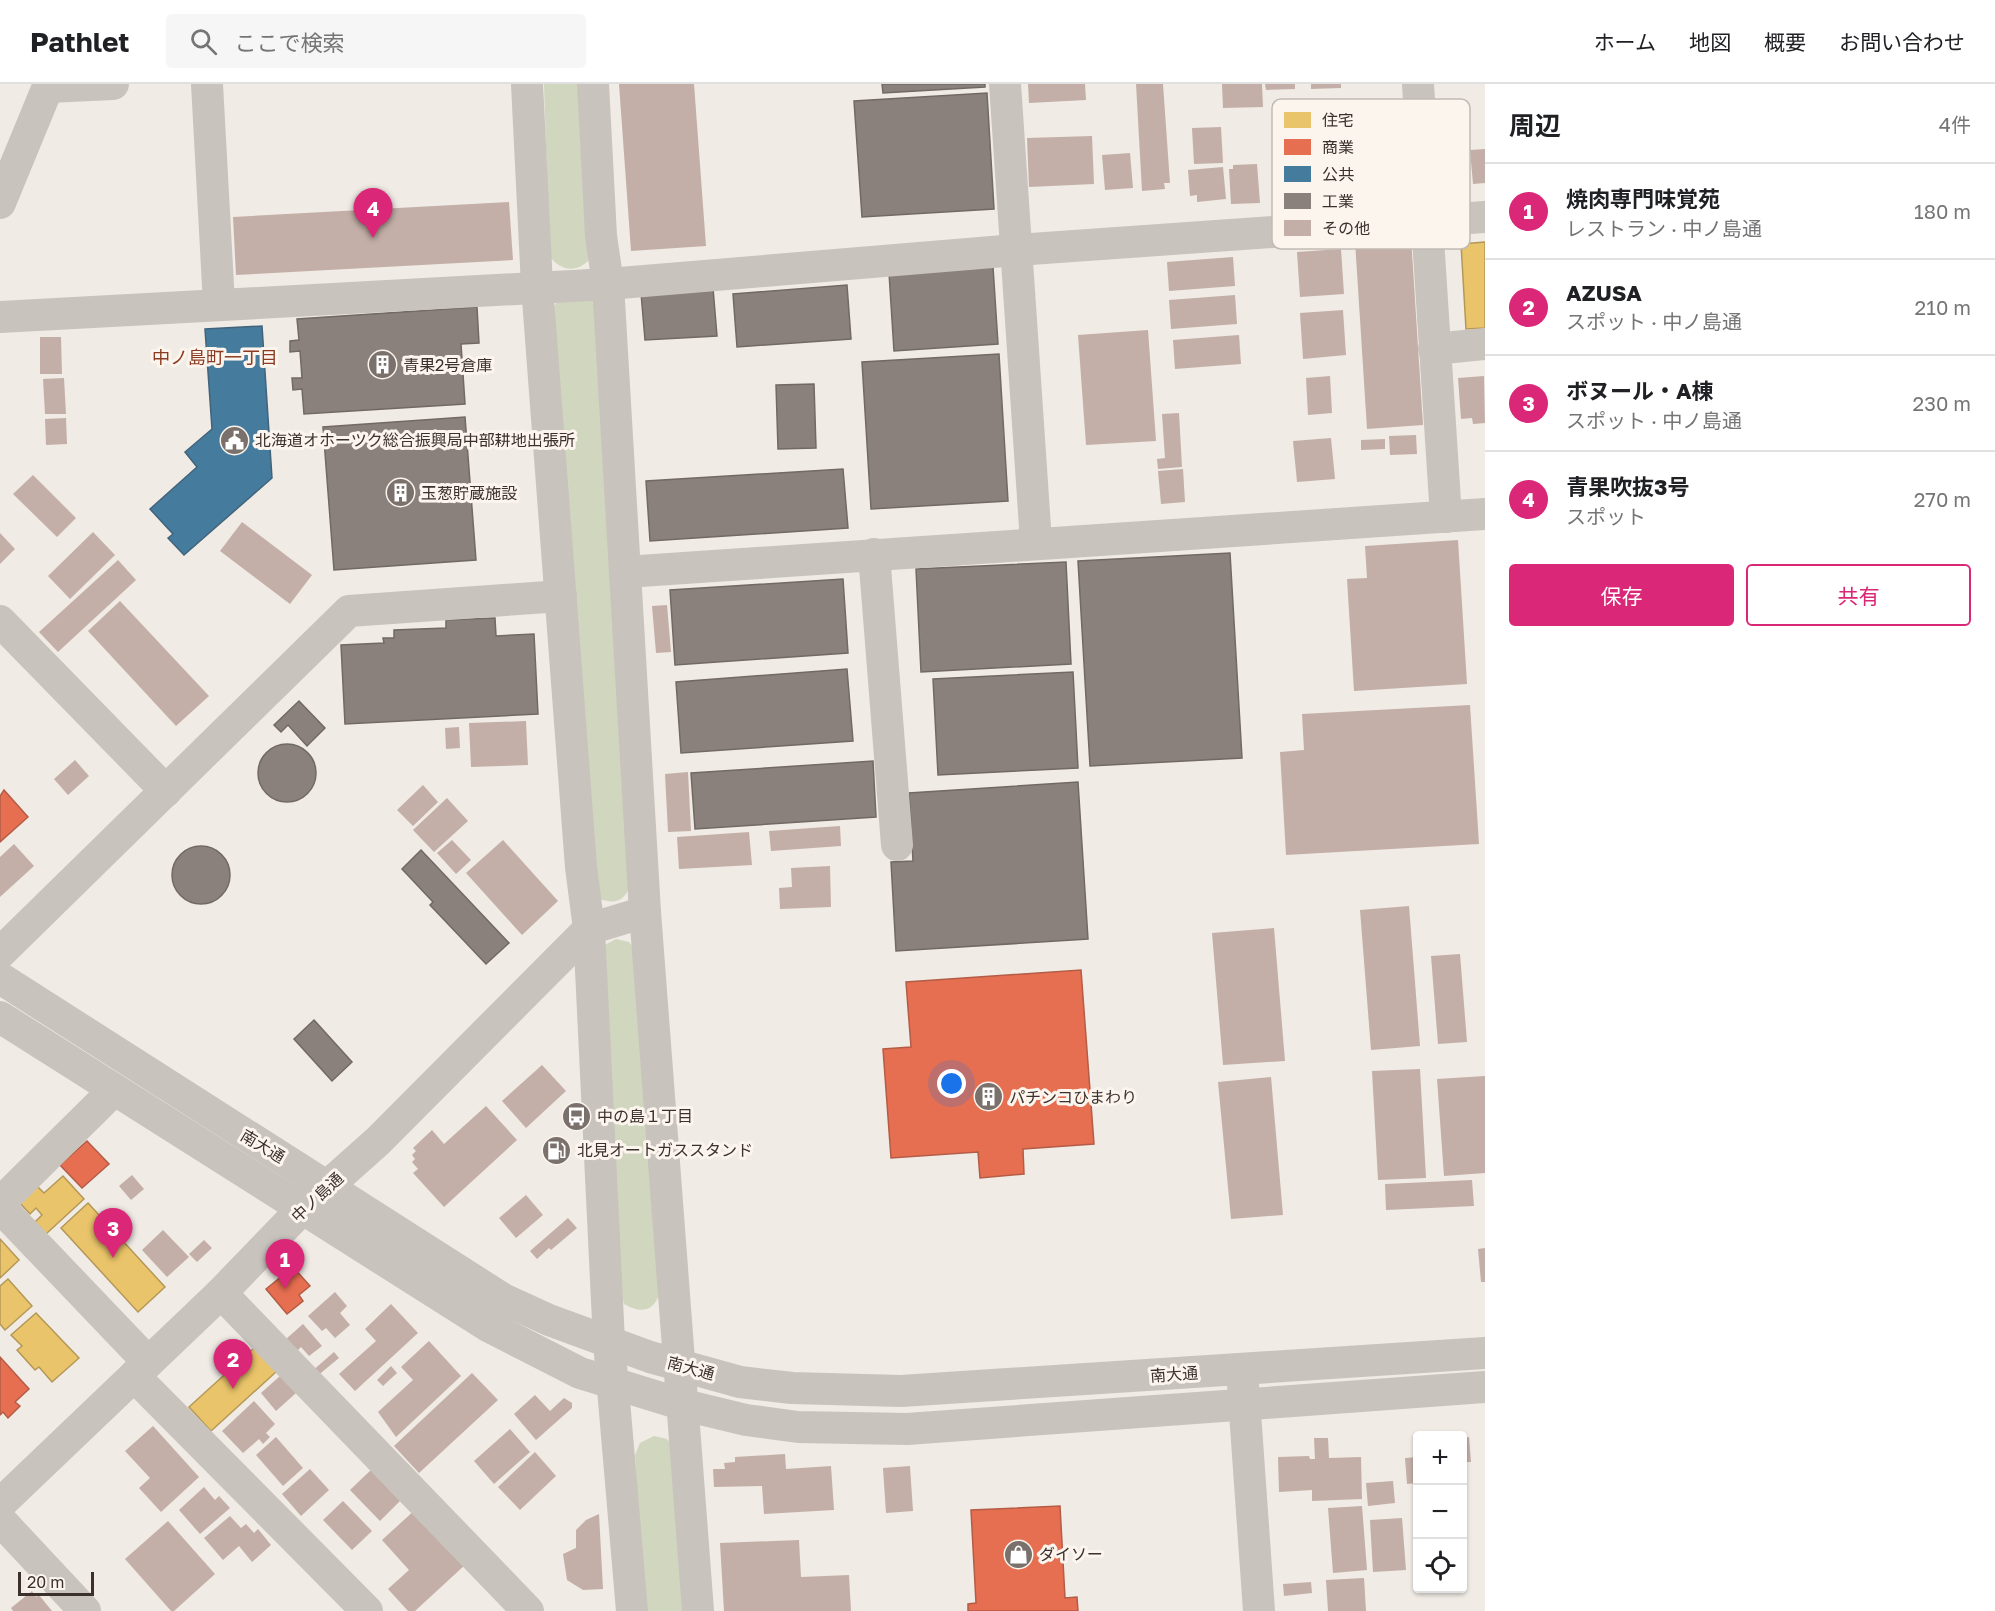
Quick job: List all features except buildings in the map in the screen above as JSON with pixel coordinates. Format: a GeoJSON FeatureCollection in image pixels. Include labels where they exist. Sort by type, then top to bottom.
{"type":"FeatureCollection","features":[{"type":"Feature","properties":{"kind":"street"},"geometry":{"type":"LineString","coordinates":[[0,202],[49,86],[114,84]]}},
{"type":"Feature","properties":{"kind":"street"},"geometry":{"type":"LineString","coordinates":[[207,84],[219,304]]}},
{"type":"Feature","properties":{"kind":"street"},"geometry":{"type":"LineString","coordinates":[[527,84],[537,286],[580,867],[589,929],[609,1342],[632,1611]]}},
{"type":"Feature","properties":{"kind":"street"},"geometry":{"type":"LineString","coordinates":[[593,84],[601,236],[608,284],[645,912],[698,1611]]}},
{"type":"Feature","properties":{"kind":"street"},"geometry":{"type":"LineString","coordinates":[[1005,84],[1036,542]]}},
{"type":"Feature","properties":{"kind":"street"},"geometry":{"type":"LineString","coordinates":[[1418,84],[1419,99]]}},
{"type":"Feature","properties":{"kind":"street"},"geometry":{"type":"LineString","coordinates":[[1470,218],[1485,217]]}},
{"type":"Feature","properties":{"kind":"street"},"geometry":{"type":"LineString","coordinates":[[0,317],[537,286],[608,284],[1016,250],[1272,232]]}},
{"type":"Feature","properties":{"kind":"street"},"geometry":{"type":"LineString","coordinates":[[1427,249],[1446,517]]}},
{"type":"Feature","properties":{"kind":"street"},"geometry":{"type":"LineString","coordinates":[[1434,349],[1485,344]]}},
{"type":"Feature","properties":{"kind":"street"},"geometry":{"type":"LineString","coordinates":[[625,572],[1036,542],[1485,514]]}},
{"type":"Feature","properties":{"kind":"street"},"geometry":{"type":"LineString","coordinates":[[874,554],[897,845]]}},
{"type":"Feature","properties":{"kind":"street"},"geometry":{"type":"LineString","coordinates":[[0,953],[349,612],[561,596]]}},
{"type":"Feature","properties":{"kind":"street"},"geometry":{"type":"LineString","coordinates":[[0,621],[166,791]]}},
{"type":"Feature","properties":{"kind":"street","name":"中ノ島通"},"geometry":{"type":"LineString","coordinates":[[0,1504],[221,1293],[304,1207],[386,1133],[589,929],[645,912]]}},
{"type":"Feature","properties":{"kind":"street","name":"南大通"},"geometry":{"type":"LineString","coordinates":[[0,978],[254,1141],[328,1185],[503,1299],[549,1320],[609,1342],[681,1366],[740,1382],[792,1388],[901,1392],[1485,1353]]}},
{"type":"Feature","properties":{"kind":"street","name":"南大通"},"geometry":{"type":"LineString","coordinates":[[0,1017],[304,1207],[488,1326],[580,1373],[684,1405],[746,1420],[798,1426],[907,1429],[1485,1387]]}},
{"type":"Feature","properties":{"kind":"street"},"geometry":{"type":"LineString","coordinates":[[0,1203],[114,1090]]}},
{"type":"Feature","properties":{"kind":"street"},"geometry":{"type":"LineString","coordinates":[[0,1207],[141,1369],[367,1611]]}},
{"type":"Feature","properties":{"kind":"street"},"geometry":{"type":"LineString","coordinates":[[221,1293],[528,1611]]}},
{"type":"Feature","properties":{"kind":"street"},"geometry":{"type":"LineString","coordinates":[[1242,1370],[1259,1611]]}},
{"type":"Feature","properties":{"kind":"street"},"geometry":{"type":"LineString","coordinates":[[0,1520],[86,1611]]}},
{"type":"Feature","properties":{"kind":"green space"},"geometry":{"type":"Polygon","coordinates":[[[544,84],[580,84],[589,260],[573,269],[562,267],[549,255],[544,84]]]}},
{"type":"Feature","properties":{"kind":"green space"},"geometry":{"type":"Polygon","coordinates":[[[588,295],[596,302],[631,883],[626,894],[616,901],[600,899],[592,887],[552,311],[558,299],[588,295]]]}},
{"type":"Feature","properties":{"kind":"green space"},"geometry":{"type":"Polygon","coordinates":[[[616,939],[629,942],[639,955],[660,1292],[654,1304],[641,1310],[624,1304],[620,1286],[603,946],[616,939]]]}},
{"type":"Feature","properties":{"kind":"green space"},"geometry":{"type":"Polygon","coordinates":[[[654,1436],[667,1439],[676,1449],[690,1611],[644,1611],[635,1455],[640,1443],[654,1436]]]}},
{"type":"Feature","properties":{"kind":"place","name":"青果吹抜3号"},"geometry":{"type":"Point","coordinates":[373,238]}},
{"type":"Feature","properties":{"kind":"place","name":"青果2号倉庫"},"geometry":{"type":"Point","coordinates":[382,365]}},
{"type":"Feature","properties":{"kind":"place","name":"北海道オホーツク総合振興局中部耕地出張所"},"geometry":{"type":"Point","coordinates":[234,440]}},
{"type":"Feature","properties":{"kind":"place","name":"玉葱貯蔵施設"},"geometry":{"type":"Point","coordinates":[400,493]}},
{"type":"Feature","properties":{"kind":"place","name":"パチンコひまわり"},"geometry":{"type":"Point","coordinates":[988,1097]}},
{"type":"Feature","properties":{"kind":"place","name":"中の島１丁目"},"geometry":{"type":"Point","coordinates":[576,1116]}},
{"type":"Feature","properties":{"kind":"place","name":"北見オートガススタンド"},"geometry":{"type":"Point","coordinates":[556,1150]}},
{"type":"Feature","properties":{"kind":"place","name":"ボヌール・A棟"},"geometry":{"type":"Point","coordinates":[113,1258]}},
{"type":"Feature","properties":{"kind":"place","name":"焼肉専門味覚苑"},"geometry":{"type":"Point","coordinates":[285,1289]}},
{"type":"Feature","properties":{"kind":"place","name":"AZUSA"},"geometry":{"type":"Point","coordinates":[233,1389]}},
{"type":"Feature","properties":{"kind":"place","name":"ダイソー"},"geometry":{"type":"Point","coordinates":[1018,1554]}},
{"type":"Feature","properties":{"kind":"district","name":"中ノ島町一丁目"},"geometry":{"type":"Point","coordinates":[215,357]}}]}
